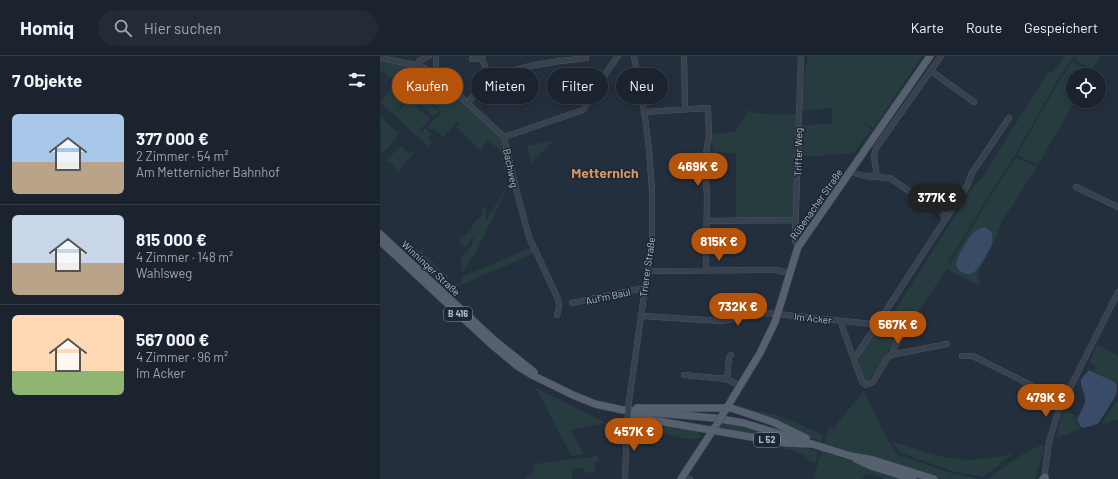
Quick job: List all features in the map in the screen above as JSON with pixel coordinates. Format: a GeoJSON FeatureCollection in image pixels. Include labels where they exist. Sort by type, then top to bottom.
{"type":"FeatureCollection","features":[{"type":"Feature","properties":{"kind":"main road","name":"Rübenacher Straße"},"geometry":{"type":"LineString","coordinates":[[684,478],[764,345],[778,315],[798,247],[930,56]]}},
{"type":"Feature","properties":{"kind":"main road","name":"Winninger Straße"},"geometry":{"type":"LineString","coordinates":[[380,234],[494,340],[542,379]]}},
{"type":"Feature","properties":{"kind":"main road","name":"Winninger Straße"},"geometry":{"type":"LineString","coordinates":[[380,241],[491,344],[521,368],[577,397],[611,408]]}},
{"type":"Feature","properties":{"kind":"main road"},"geometry":{"type":"LineString","coordinates":[[611,408],[620,406],[725,410]]}},
{"type":"Feature","properties":{"kind":"main road","name":"B 416"},"geometry":{"type":"LineString","coordinates":[[611,408],[623,414],[712,431]]}},
{"type":"Feature","properties":{"kind":"main road","name":"B 416"},"geometry":{"type":"LineString","coordinates":[[611,408],[639,412],[726,419],[814,444]]}},
{"type":"Feature","properties":{"kind":"main road","name":"L 52"},"geometry":{"type":"LineString","coordinates":[[725,410],[777,423],[814,444],[934,479]]}},
{"type":"Feature","properties":{"kind":"main road","name":"L 52"},"geometry":{"type":"LineString","coordinates":[[712,431],[786,443],[814,444]]}},
{"type":"Feature","properties":{"kind":"main road","name":"L 52"},"geometry":{"type":"LineString","coordinates":[[851,456],[867,464],[913,479]]}},
{"type":"Feature","properties":{"kind":"street"},"geometry":{"type":"LineString","coordinates":[[418,65],[419,61],[430,56]]}},
{"type":"Feature","properties":{"kind":"street"},"geometry":{"type":"LineString","coordinates":[[436,56],[436,67]]}},
{"type":"Feature","properties":{"kind":"street"},"geometry":{"type":"LineString","coordinates":[[524,68],[560,58],[586,58],[586,56]]}},
{"type":"Feature","properties":{"kind":"street","name":"Bachweg"},"geometry":{"type":"LineString","coordinates":[[557,315],[559,307],[558,299],[529,237],[504,137],[583,110],[618,56]]}},
{"type":"Feature","properties":{"kind":"street","name":"Trierer Straße"},"geometry":{"type":"LineString","coordinates":[[625,479],[629,401],[646,271],[652,239],[651,168],[644,112],[634,56]]}},
{"type":"Feature","properties":{"kind":"street"},"geometry":{"type":"LineString","coordinates":[[684,56],[685,109]]}},
{"type":"Feature","properties":{"kind":"street","name":"Trifter Weg"},"geometry":{"type":"LineString","coordinates":[[798,247],[795,241],[801,56]]}},
{"type":"Feature","properties":{"kind":"street"},"geometry":{"type":"LineString","coordinates":[[876,177],[874,156],[875,150],[941,56]]}},
{"type":"Feature","properties":{"kind":"street"},"geometry":{"type":"LineString","coordinates":[[472,59],[482,57],[487,68]]}},
{"type":"Feature","properties":{"kind":"street"},"geometry":{"type":"LineString","coordinates":[[380,58],[418,65],[437,74],[504,137]]}},
{"type":"Feature","properties":{"kind":"street"},"geometry":{"type":"LineString","coordinates":[[931,71],[974,102]]}},
{"type":"Feature","properties":{"kind":"street"},"geometry":{"type":"LineString","coordinates":[[468,103],[471,100]]}},
{"type":"Feature","properties":{"kind":"street"},"geometry":{"type":"LineString","coordinates":[[644,112],[708,108],[709,137],[705,167],[707,196],[706,271]]}},
{"type":"Feature","properties":{"kind":"street"},"geometry":{"type":"LineString","coordinates":[[854,359],[967,186],[972,173],[1009,118]]}},
{"type":"Feature","properties":{"kind":"street"},"geometry":{"type":"LineString","coordinates":[[852,169],[856,174],[893,179],[947,217]]}},
{"type":"Feature","properties":{"kind":"street"},"geometry":{"type":"LineString","coordinates":[[1076,187],[1118,207]]}},
{"type":"Feature","properties":{"kind":"street"},"geometry":{"type":"LineString","coordinates":[[707,220],[796,220]]}},
{"type":"Feature","properties":{"kind":"street"},"geometry":{"type":"LineString","coordinates":[[706,247],[730,246]]}},
{"type":"Feature","properties":{"kind":"street"},"geometry":{"type":"LineString","coordinates":[[646,271],[776,270],[790,272]]}},
{"type":"Feature","properties":{"kind":"street","name":"Auf'm Baul"},"geometry":{"type":"LineString","coordinates":[[572,303],[644,288]]}},
{"type":"Feature","properties":{"kind":"street"},"geometry":{"type":"LineString","coordinates":[[1044,479],[1052,429],[1063,401],[1118,292]]}},
{"type":"Feature","properties":{"kind":"street","name":"Im Acker"},"geometry":{"type":"LineString","coordinates":[[641,316],[722,321],[758,314],[872,324],[876,326]]}},
{"type":"Feature","properties":{"kind":"street","name":"Im Acker"},"geometry":{"type":"LineString","coordinates":[[842,321],[842,326],[862,381],[869,385],[888,357],[893,354],[896,345],[905,332],[912,326]]}},
{"type":"Feature","properties":{"kind":"street"},"geometry":{"type":"LineString","coordinates":[[893,354],[905,353],[947,344]]}},
{"type":"Feature","properties":{"kind":"street"},"geometry":{"type":"LineString","coordinates":[[727,379],[728,358],[731,355]]}},
{"type":"Feature","properties":{"kind":"street"},"geometry":{"type":"LineString","coordinates":[[962,356],[973,356],[1063,401]]}},
{"type":"Feature","properties":{"kind":"street"},"geometry":{"type":"LineString","coordinates":[[684,375],[727,379],[740,386]]}},
{"type":"Feature","properties":{"kind":"green space"},"geometry":{"type":"Polygon","coordinates":[[[808,56],[922,56],[874,128],[864,122],[872,130],[862,141],[855,153],[799,157],[800,126],[832,123],[832,108],[800,111],[801,92],[808,56]]]}},
{"type":"Feature","properties":{"kind":"green space"},"geometry":{"type":"Polygon","coordinates":[[[1065,56],[1074,56],[1060,76],[1015,155],[948,263],[950,264],[991,195],[1016,157],[1037,167],[1002,221],[996,238],[978,273],[980,287],[947,269],[909,325],[907,324],[866,382],[859,372],[858,363],[867,342],[884,317],[889,320],[975,184],[981,179],[1048,72],[1053,72],[1065,56]]]}},
{"type":"Feature","properties":{"kind":"green space"},"geometry":{"type":"Polygon","coordinates":[[[1077,56],[1100,56],[1094,68],[1075,60],[1077,56]]]}},
{"type":"Feature","properties":{"kind":"green space"},"geometry":{"type":"Polygon","coordinates":[[[380,61],[416,68],[392,68],[392,80],[389,77],[380,86],[388,76],[383,71],[380,73],[380,61]]]}},
{"type":"Feature","properties":{"kind":"green space"},"geometry":{"type":"Polygon","coordinates":[[[1072,62],[1085,68],[1068,68],[1072,62]]]}},
{"type":"Feature","properties":{"kind":"green space"},"geometry":{"type":"Polygon","coordinates":[[[1066,71],[1066,108],[1071,108],[1038,165],[1017,155],[1066,71]]]}},
{"type":"Feature","properties":{"kind":"green space"},"geometry":{"type":"Polygon","coordinates":[[[392,89],[392,104],[402,104],[397,110],[398,111],[405,104],[413,104],[430,119],[419,131],[421,132],[425,128],[439,140],[431,134],[427,138],[432,142],[429,147],[380,102],[392,89]]]}},
{"type":"Feature","properties":{"kind":"green space"},"geometry":{"type":"Polygon","coordinates":[[[463,103],[502,139],[511,172],[507,178],[501,152],[488,140],[483,145],[458,121],[443,137],[433,128],[430,130],[427,127],[442,112],[433,104],[463,103]]]}},
{"type":"Feature","properties":{"kind":"green space"},"geometry":{"type":"Polygon","coordinates":[[[420,104],[431,104],[439,112],[434,117],[420,104]]]}},
{"type":"Feature","properties":{"kind":"green space"},"geometry":{"type":"Polygon","coordinates":[[[749,110],[754,113],[795,114],[797,116],[795,217],[736,218],[736,153],[713,152],[711,134],[736,132],[736,129],[749,110]]]}},
{"type":"Feature","properties":{"kind":"green space"},"geometry":{"type":"Polygon","coordinates":[[[380,116],[399,133],[396,137],[397,138],[381,154],[380,116]]]}},
{"type":"Feature","properties":{"kind":"green space"},"geometry":{"type":"Polygon","coordinates":[[[459,123],[483,145],[481,147],[483,149],[481,151],[456,127],[459,123]]]}},
{"type":"Feature","properties":{"kind":"green space"},"geometry":{"type":"Polygon","coordinates":[[[554,140],[531,163],[527,146],[554,140]]]}},
{"type":"Feature","properties":{"kind":"green space"},"geometry":{"type":"Polygon","coordinates":[[[401,146],[409,154],[412,151],[414,153],[398,172],[392,164],[386,160],[401,146]]]}},
{"type":"Feature","properties":{"kind":"green space"},"geometry":{"type":"Polygon","coordinates":[[[506,191],[475,253],[463,272],[460,262],[471,246],[474,235],[466,248],[458,241],[472,229],[472,225],[483,214],[481,209],[483,206],[486,213],[486,220],[503,193],[506,191]]]}},
{"type":"Feature","properties":{"kind":"green space"},"geometry":{"type":"Polygon","coordinates":[[[423,247],[422,252],[449,277],[442,285],[410,254],[416,248],[420,251],[423,247]]]}},
{"type":"Feature","properties":{"kind":"green space"},"geometry":{"type":"Polygon","coordinates":[[[532,247],[535,253],[456,287],[454,286],[457,283],[460,284],[462,277],[532,247]]]}},
{"type":"Feature","properties":{"kind":"green space"},"geometry":{"type":"Polygon","coordinates":[[[1097,345],[1118,356],[1118,383],[1094,371],[1096,366],[1089,363],[1097,345]]]}},
{"type":"Feature","properties":{"kind":"green space"},"geometry":{"type":"Polygon","coordinates":[[[533,386],[606,423],[571,430],[584,454],[571,456],[538,391],[533,386]]]}},
{"type":"Feature","properties":{"kind":"green space"},"geometry":{"type":"Polygon","coordinates":[[[864,390],[884,434],[897,454],[947,472],[979,479],[941,479],[824,443],[830,427],[833,429],[864,390]]]}},
{"type":"Feature","properties":{"kind":"green space"},"geometry":{"type":"Polygon","coordinates":[[[1118,399],[1118,420],[1101,424],[1118,399]]]}},
{"type":"Feature","properties":{"kind":"green space"},"geometry":{"type":"Polygon","coordinates":[[[739,404],[743,407],[782,417],[824,435],[821,442],[740,408],[737,405],[739,404]]]}},
{"type":"Feature","properties":{"kind":"green space"},"geometry":{"type":"Polygon","coordinates":[[[1064,410],[1076,416],[1076,422],[1081,429],[1056,438],[1061,417],[1064,410]]]}},
{"type":"Feature","properties":{"kind":"green space"},"geometry":{"type":"Polygon","coordinates":[[[631,419],[689,430],[700,433],[701,437],[689,439],[663,433],[632,432],[631,419]]]}},
{"type":"Feature","properties":{"kind":"green space"},"geometry":{"type":"Polygon","coordinates":[[[727,423],[749,427],[793,441],[720,428],[723,424],[727,423]]]}},
{"type":"Feature","properties":{"kind":"green space"},"geometry":{"type":"Polygon","coordinates":[[[721,435],[805,447],[818,451],[816,461],[812,462],[802,454],[792,450],[721,435]]]}},
{"type":"Feature","properties":{"kind":"green space"},"geometry":{"type":"Polygon","coordinates":[[[892,442],[940,456],[968,460],[986,459],[1014,453],[983,477],[953,471],[901,453],[892,442]]]}},
{"type":"Feature","properties":{"kind":"green space"},"geometry":{"type":"Polygon","coordinates":[[[1042,445],[1044,447],[1044,451],[1035,479],[987,479],[1024,453],[1042,445]]]}},
{"type":"Feature","properties":{"kind":"green space"},"geometry":{"type":"Polygon","coordinates":[[[821,451],[905,479],[886,479],[867,474],[862,479],[814,479],[821,451]]]}},
{"type":"Feature","properties":{"kind":"green space"},"geometry":{"type":"Polygon","coordinates":[[[598,455],[599,461],[595,462],[595,472],[585,473],[584,468],[572,469],[572,479],[524,479],[533,473],[535,464],[587,458],[598,455]]]}},
{"type":"Feature","properties":{"kind":"water"},"geometry":{"type":"Polygon","coordinates":[[[985,227],[992,232],[992,244],[986,255],[973,273],[967,274],[960,271],[956,264],[961,252],[973,233],[985,227]]]}},
{"type":"Feature","properties":{"kind":"water"},"geometry":{"type":"Polygon","coordinates":[[[1089,370],[1113,381],[1116,383],[1117,387],[1116,395],[1100,421],[1097,424],[1084,428],[1081,427],[1077,420],[1085,401],[1081,379],[1089,370]]]}},
{"type":"Feature","properties":{"kind":"district","name":"Metternich"},"geometry":{"type":"Point","coordinates":[605,173]}}]}
